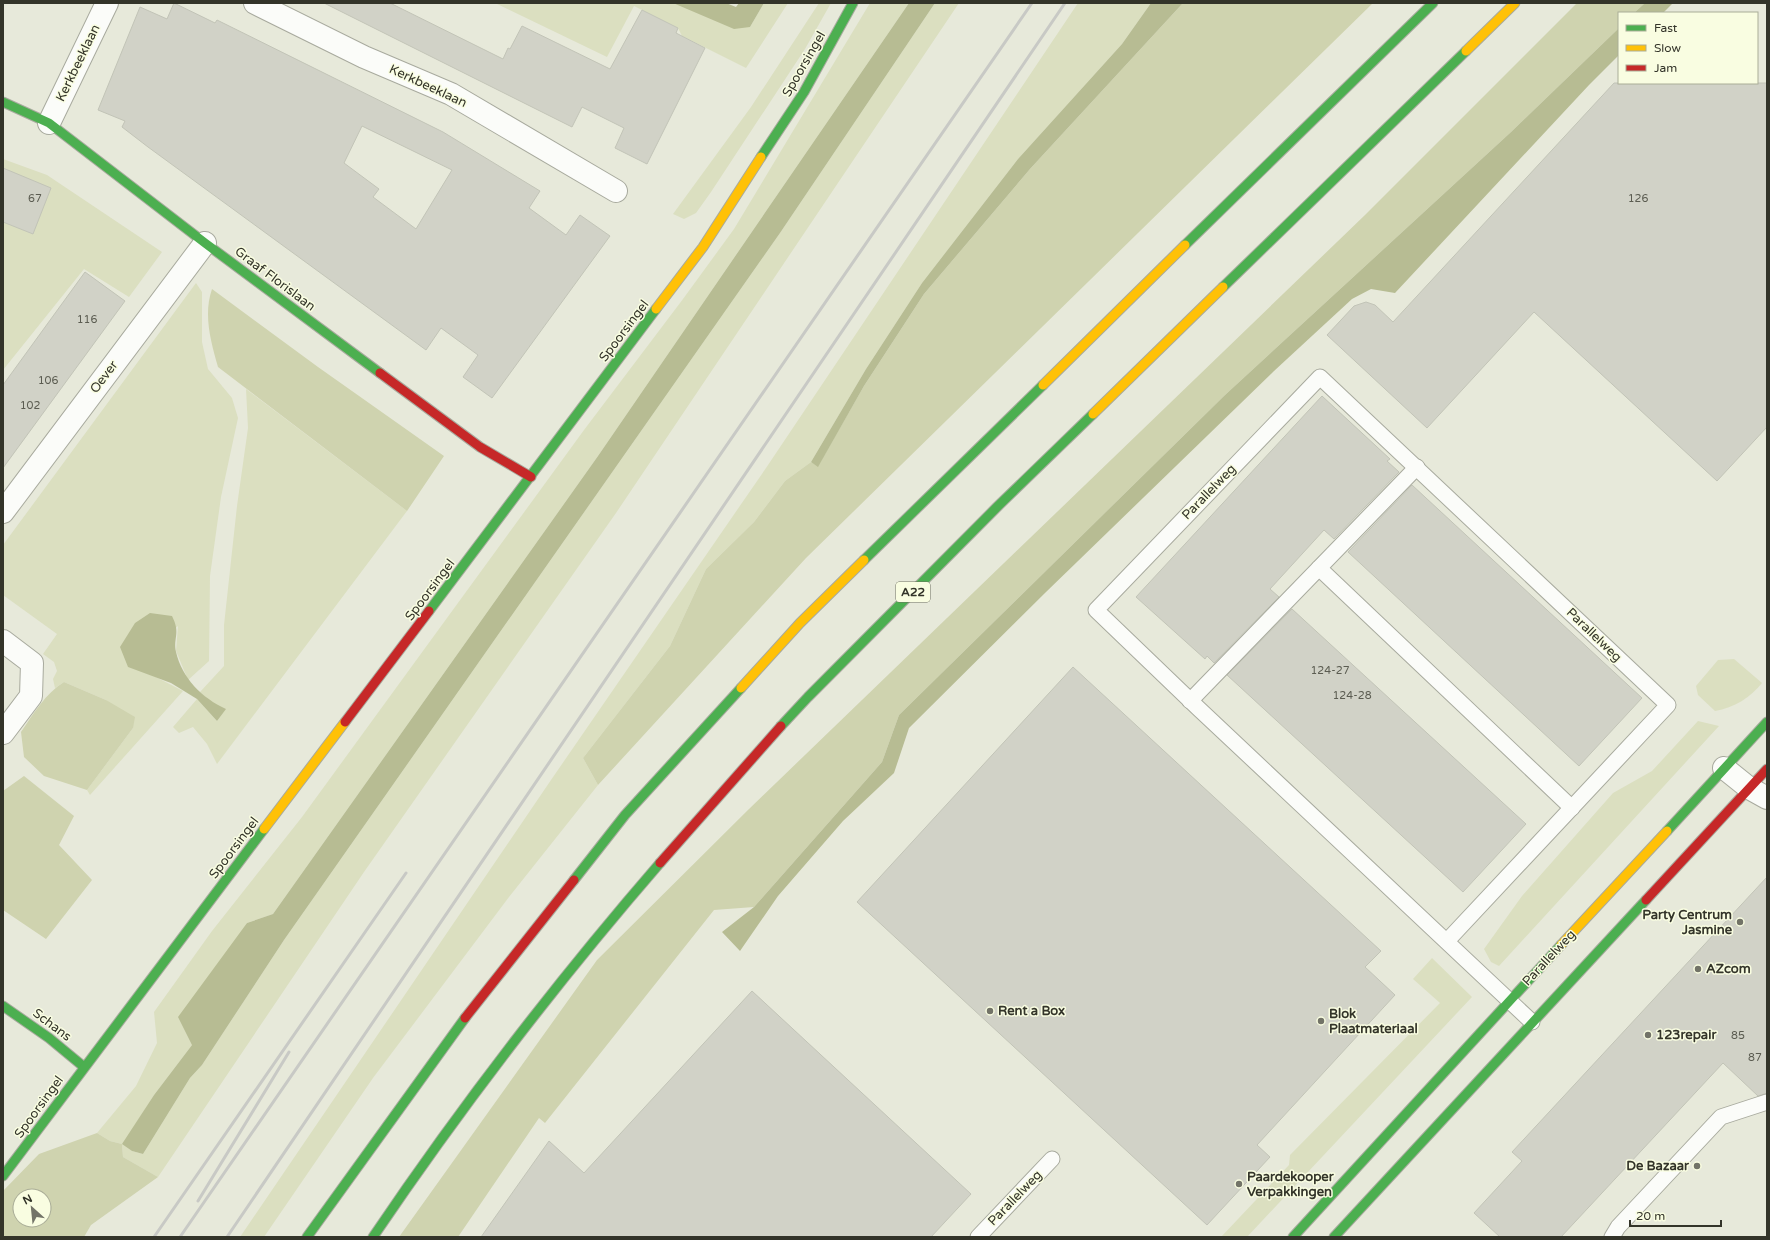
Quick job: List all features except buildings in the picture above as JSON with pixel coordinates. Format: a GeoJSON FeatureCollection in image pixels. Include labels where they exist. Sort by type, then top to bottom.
{"type":"FeatureCollection","features":[{"type":"Feature","properties":{"kind":"main road","name":"Spoorsingel"},"geometry":{"type":"LineString","coordinates":[[3,1176],[703,247],[804,92],[853,3]]}},
{"type":"Feature","properties":{"kind":"main road"},"geometry":{"type":"LineString","coordinates":[[307,1237],[492,981],[626,815],[790,634],[994,432],[1433,3]]}},
{"type":"Feature","properties":{"kind":"main road","name":"A22"},"geometry":{"type":"LineString","coordinates":[[372,1237],[427,1157],[597,936],[703,813],[808,697],[1002,502],[1515,3]]}},
{"type":"Feature","properties":{"kind":"main road","name":"Graaf Florislaan"},"geometry":{"type":"LineString","coordinates":[[3,102],[49,123],[205,243],[480,448],[531,477]]}},
{"type":"Feature","properties":{"kind":"main road","name":"Parallelweg"},"geometry":{"type":"LineString","coordinates":[[1299,1235],[1510,1001],[1767,722]]}},
{"type":"Feature","properties":{"kind":"main road"},"geometry":{"type":"LineString","coordinates":[[1334,1237],[1532,1022],[1758,793],[1767,769]]}},
{"type":"Feature","properties":{"kind":"main road","name":"Schans"},"geometry":{"type":"LineString","coordinates":[[3,1006],[50,1038],[84,1067]]}},
{"type":"Feature","properties":{"kind":"street","name":"Kerkbeeklaan"},"geometry":{"type":"LineString","coordinates":[[49,123],[107,3]]}},
{"type":"Feature","properties":{"kind":"street","name":"Kerkbeeklaan"},"geometry":{"type":"LineString","coordinates":[[255,3],[364,57],[451,94],[616,192]]}},
{"type":"Feature","properties":{"kind":"street","name":"Oever"},"geometry":{"type":"LineString","coordinates":[[3,512],[205,243]]}},
{"type":"Feature","properties":{"kind":"street"},"geometry":{"type":"LineString","coordinates":[[3,641],[32,663],[30,696],[3,733]]}},
{"type":"Feature","properties":{"kind":"street"},"geometry":{"type":"LineString","coordinates":[[1724,768],[1758,793]]}},
{"type":"Feature","properties":{"kind":"lane","name":"Parallelweg"},"geometry":{"type":"LineString","coordinates":[[1447,941],[1668,705],[1320,377],[1096,610],[1532,1022]]}},
{"type":"Feature","properties":{"kind":"lane"},"geometry":{"type":"LineString","coordinates":[[1190,700],[1417,467]]}},
{"type":"Feature","properties":{"kind":"lane"},"geometry":{"type":"LineString","coordinates":[[1319,568],[1572,808]]}},
{"type":"Feature","properties":{"kind":"lane"},"geometry":{"type":"LineString","coordinates":[[1612,1237],[1618,1227],[1721,1117],[1767,1102]]}},
{"type":"Feature","properties":{"kind":"lane","name":"Parallelweg"},"geometry":{"type":"LineString","coordinates":[[978,1237],[1052,1159]]}},
{"type":"Feature","properties":{"kind":"shaded area"},"geometry":{"type":"Polygon","coordinates":[[[495,3],[673,3],[750,27],[764,3],[788,3],[746,68],[682,36],[678,28],[634,6],[607,57],[495,3]]]}},
{"type":"Feature","properties":{"kind":"shaded area"},"geometry":{"type":"Polygon","coordinates":[[[673,3],[726,3],[736,7],[739,3],[764,3],[750,27],[734,29],[673,3]]]}},
{"type":"Feature","properties":{"kind":"shaded area"},"geometry":{"type":"Polygon","coordinates":[[[819,3],[831,3],[805,49],[711,192],[696,213],[684,219],[673,214],[751,107],[819,3]]]}},
{"type":"Feature","properties":{"kind":"shaded area"},"geometry":{"type":"Polygon","coordinates":[[[870,3],[909,3],[598,456],[273,914],[247,923],[192,1045],[154,1095],[123,1144],[132,1151],[143,1154],[190,1078],[202,1065],[284,940],[780,233],[935,3],[959,3],[616,513],[364,872],[158,1177],[123,1157],[122,1144],[110,1141],[97,1133],[136,1086],[157,1043],[154,1012],[212,931],[302,817],[584,430],[734,229],[870,3]]]}},
{"type":"Feature","properties":{"kind":"shaded area"},"geometry":{"type":"Polygon","coordinates":[[[909,3],[935,3],[780,233],[284,940],[202,1065],[190,1078],[143,1154],[132,1151],[122,1144],[154,1095],[192,1045],[178,1017],[247,923],[273,914],[598,456],[909,3]]]}},
{"type":"Feature","properties":{"kind":"shaded area"},"geometry":{"type":"Polygon","coordinates":[[[1078,3],[1151,3],[1122,44],[1018,159],[922,283],[866,369],[811,462],[785,481],[754,522],[706,569],[670,646],[583,758],[598,785],[509,897],[373,1078],[264,1237],[240,1237],[551,780],[766,468],[1078,3]]]}},
{"type":"Feature","properties":{"kind":"shaded area"},"geometry":{"type":"Polygon","coordinates":[[[1151,3],[1183,3],[1030,169],[924,294],[864,386],[818,467],[811,462],[866,369],[922,283],[1018,159],[1122,44],[1151,3]]]}},
{"type":"Feature","properties":{"kind":"shaded area"},"geometry":{"type":"Polygon","coordinates":[[[1183,3],[1373,3],[806,558],[598,785],[583,758],[670,646],[706,569],[754,522],[785,481],[811,462],[818,466],[864,386],[924,294],[1030,169],[1183,3]]]}},
{"type":"Feature","properties":{"kind":"shaded area"},"geometry":{"type":"Polygon","coordinates":[[[1577,3],[1645,3],[1635,12],[1618,12],[1618,29],[1511,132],[1225,395],[899,715],[882,762],[754,907],[714,910],[545,1123],[539,1118],[458,1237],[399,1237],[597,960],[749,809],[1365,215],[1577,3]]]}},
{"type":"Feature","properties":{"kind":"shaded area"},"geometry":{"type":"Polygon","coordinates":[[[1645,3],[1673,3],[1664,12],[1635,12],[1645,3]]]}},
{"type":"Feature","properties":{"kind":"shaded area"},"geometry":{"type":"Polygon","coordinates":[[[1618,29],[1618,56],[1589,85],[1395,293],[1371,289],[1352,299],[1274,371],[1045,593],[909,728],[894,773],[843,821],[778,896],[740,951],[722,932],[754,907],[882,762],[899,715],[1225,395],[1511,132],[1618,29]]]}},
{"type":"Feature","properties":{"kind":"shaded area"},"geometry":{"type":"Polygon","coordinates":[[[3,159],[47,175],[162,252],[129,297],[84,269],[3,370],[3,159]]]}},
{"type":"Feature","properties":{"kind":"shaded area"},"geometry":{"type":"Polygon","coordinates":[[[196,283],[202,292],[202,342],[208,369],[232,398],[238,418],[221,497],[210,576],[209,661],[188,680],[176,651],[178,626],[128,666],[154,676],[183,691],[90,795],[87,790],[133,728],[106,700],[64,682],[55,688],[53,679],[57,671],[54,662],[43,654],[57,634],[3,595],[3,545],[196,283]]]}},
{"type":"Feature","properties":{"kind":"shaded area"},"geometry":{"type":"Polygon","coordinates":[[[212,289],[318,367],[444,456],[407,511],[218,367],[208,319],[209,299],[212,289]]]}},
{"type":"Feature","properties":{"kind":"shaded area"},"geometry":{"type":"Polygon","coordinates":[[[246,389],[407,511],[217,764],[207,744],[193,727],[179,733],[173,727],[197,699],[217,721],[225,709],[212,703],[200,692],[224,666],[224,625],[237,506],[248,428],[246,389]]]}},
{"type":"Feature","properties":{"kind":"shaded area"},"geometry":{"type":"Polygon","coordinates":[[[150,613],[172,616],[176,627],[176,652],[188,679],[201,693],[226,709],[217,721],[197,699],[171,683],[128,667],[120,647],[135,623],[150,613]]]}},
{"type":"Feature","properties":{"kind":"shaded area"},"geometry":{"type":"Polygon","coordinates":[[[1734,659],[1762,683],[1753,693],[1742,701],[1722,710],[1715,711],[1698,695],[1696,686],[1718,660],[1734,659]]]}},
{"type":"Feature","properties":{"kind":"shaded area"},"geometry":{"type":"Polygon","coordinates":[[[64,682],[106,700],[135,717],[133,728],[87,790],[44,776],[24,757],[21,732],[45,698],[64,682]]]}},
{"type":"Feature","properties":{"kind":"shaded area"},"geometry":{"type":"Polygon","coordinates":[[[1698,721],[1719,726],[1499,966],[1491,962],[1484,949],[1522,896],[1613,793],[1652,771],[1698,721]]]}},
{"type":"Feature","properties":{"kind":"shaded area"},"geometry":{"type":"Polygon","coordinates":[[[24,776],[74,816],[59,845],[92,880],[46,939],[3,910],[3,791],[24,776]]]}},
{"type":"Feature","properties":{"kind":"shaded area"},"geometry":{"type":"Polygon","coordinates":[[[1432,958],[1472,997],[1247,1237],[1221,1237],[1289,1165],[1290,1155],[1440,1003],[1413,979],[1432,958]]]}},
{"type":"Feature","properties":{"kind":"shaded area"},"geometry":{"type":"Polygon","coordinates":[[[97,1133],[110,1141],[122,1144],[123,1157],[158,1177],[91,1225],[84,1237],[3,1237],[3,1191],[39,1154],[97,1133]]]}},
{"type":"Feature","properties":{"kind":"railway"},"geometry":{"type":"LineString","coordinates":[[180,1237],[1032,3]]}},
{"type":"Feature","properties":{"kind":"railway"},"geometry":{"type":"LineString","coordinates":[[227,1237],[1065,3]]}},
{"type":"Feature","properties":{"kind":"railway"},"geometry":{"type":"LineString","coordinates":[[154,1237],[406,873]]}},
{"type":"Feature","properties":{"kind":"railway"},"geometry":{"type":"LineString","coordinates":[[198,1201],[289,1052]]}},
{"type":"Feature","properties":{"kind":"traffic: fast"},"geometry":{"type":"LineString","coordinates":[[761,157],[804,92],[853,3]]}},
{"type":"Feature","properties":{"kind":"traffic: fast"},"geometry":{"type":"LineString","coordinates":[[1185,245],[1433,3]]}},
{"type":"Feature","properties":{"kind":"traffic: fast"},"geometry":{"type":"LineString","coordinates":[[1223,287],[1466,51]]}},
{"type":"Feature","properties":{"kind":"traffic: fast"},"geometry":{"type":"LineString","coordinates":[[3,102],[49,123],[205,243],[380,373]]}},
{"type":"Feature","properties":{"kind":"traffic: fast"},"geometry":{"type":"LineString","coordinates":[[429,611],[656,309]]}},
{"type":"Feature","properties":{"kind":"traffic: fast"},"geometry":{"type":"LineString","coordinates":[[864,560],[1043,385]]}},
{"type":"Feature","properties":{"kind":"traffic: fast"},"geometry":{"type":"LineString","coordinates":[[781,726],[997,507],[1093,414]]}},
{"type":"Feature","properties":{"kind":"traffic: fast"},"geometry":{"type":"LineString","coordinates":[[574,880],[625,815],[741,688]]}},
{"type":"Feature","properties":{"kind":"traffic: fast"},"geometry":{"type":"LineString","coordinates":[[1667,831],[1767,722]]}},
{"type":"Feature","properties":{"kind":"traffic: fast"},"geometry":{"type":"LineString","coordinates":[[3,1176],[264,829]]}},
{"type":"Feature","properties":{"kind":"traffic: fast"},"geometry":{"type":"LineString","coordinates":[[373,1237],[440,1140],[547,999],[660,863]]}},
{"type":"Feature","properties":{"kind":"traffic: fast"},"geometry":{"type":"LineString","coordinates":[[1334,1237],[1646,900]]}},
{"type":"Feature","properties":{"kind":"traffic: fast"},"geometry":{"type":"LineString","coordinates":[[1293,1237],[1561,945]]}},
{"type":"Feature","properties":{"kind":"traffic: fast"},"geometry":{"type":"LineString","coordinates":[[3,1006],[49,1038],[84,1067]]}},
{"type":"Feature","properties":{"kind":"traffic: fast"},"geometry":{"type":"LineString","coordinates":[[307,1237],[465,1018]]}},
{"type":"Feature","properties":{"kind":"traffic: slow"},"geometry":{"type":"LineString","coordinates":[[1466,51],[1515,3]]}},
{"type":"Feature","properties":{"kind":"traffic: slow"},"geometry":{"type":"LineString","coordinates":[[656,309],[703,247],[761,157]]}},
{"type":"Feature","properties":{"kind":"traffic: slow"},"geometry":{"type":"LineString","coordinates":[[1043,385],[1185,245]]}},
{"type":"Feature","properties":{"kind":"traffic: slow"},"geometry":{"type":"LineString","coordinates":[[1093,414],[1223,287]]}},
{"type":"Feature","properties":{"kind":"traffic: slow"},"geometry":{"type":"LineString","coordinates":[[741,688],[800,623],[864,560]]}},
{"type":"Feature","properties":{"kind":"traffic: slow"},"geometry":{"type":"LineString","coordinates":[[264,829],[345,722]]}},
{"type":"Feature","properties":{"kind":"traffic: slow"},"geometry":{"type":"LineString","coordinates":[[1561,945],[1667,831]]}},
{"type":"Feature","properties":{"kind":"traffic: jam"},"geometry":{"type":"LineString","coordinates":[[380,373],[480,447],[531,477]]}},
{"type":"Feature","properties":{"kind":"traffic: jam"},"geometry":{"type":"LineString","coordinates":[[345,722],[429,611]]}},
{"type":"Feature","properties":{"kind":"traffic: jam"},"geometry":{"type":"LineString","coordinates":[[660,863],[781,726]]}},
{"type":"Feature","properties":{"kind":"traffic: jam"},"geometry":{"type":"LineString","coordinates":[[1646,900],[1767,769]]}},
{"type":"Feature","properties":{"kind":"traffic: jam"},"geometry":{"type":"LineString","coordinates":[[465,1018],[574,880]]}},
{"type":"Feature","properties":{"kind":"place","name":"Party Centrum Jasmine"},"geometry":{"type":"Point","coordinates":[1740,922]}},
{"type":"Feature","properties":{"kind":"place","name":"AZcom"},"geometry":{"type":"Point","coordinates":[1698,969]}},
{"type":"Feature","properties":{"kind":"place","name":"Rent a Box"},"geometry":{"type":"Point","coordinates":[990,1011]}},
{"type":"Feature","properties":{"kind":"place","name":"Blok Plaatmateriaal"},"geometry":{"type":"Point","coordinates":[1321,1021]}},
{"type":"Feature","properties":{"kind":"place","name":"123repair"},"geometry":{"type":"Point","coordinates":[1648,1035]}},
{"type":"Feature","properties":{"kind":"place","name":"De Bazaar"},"geometry":{"type":"Point","coordinates":[1697,1166]}},
{"type":"Feature","properties":{"kind":"place","name":"Paardekooper Verpakkingen"},"geometry":{"type":"Point","coordinates":[1239,1184]}}]}
